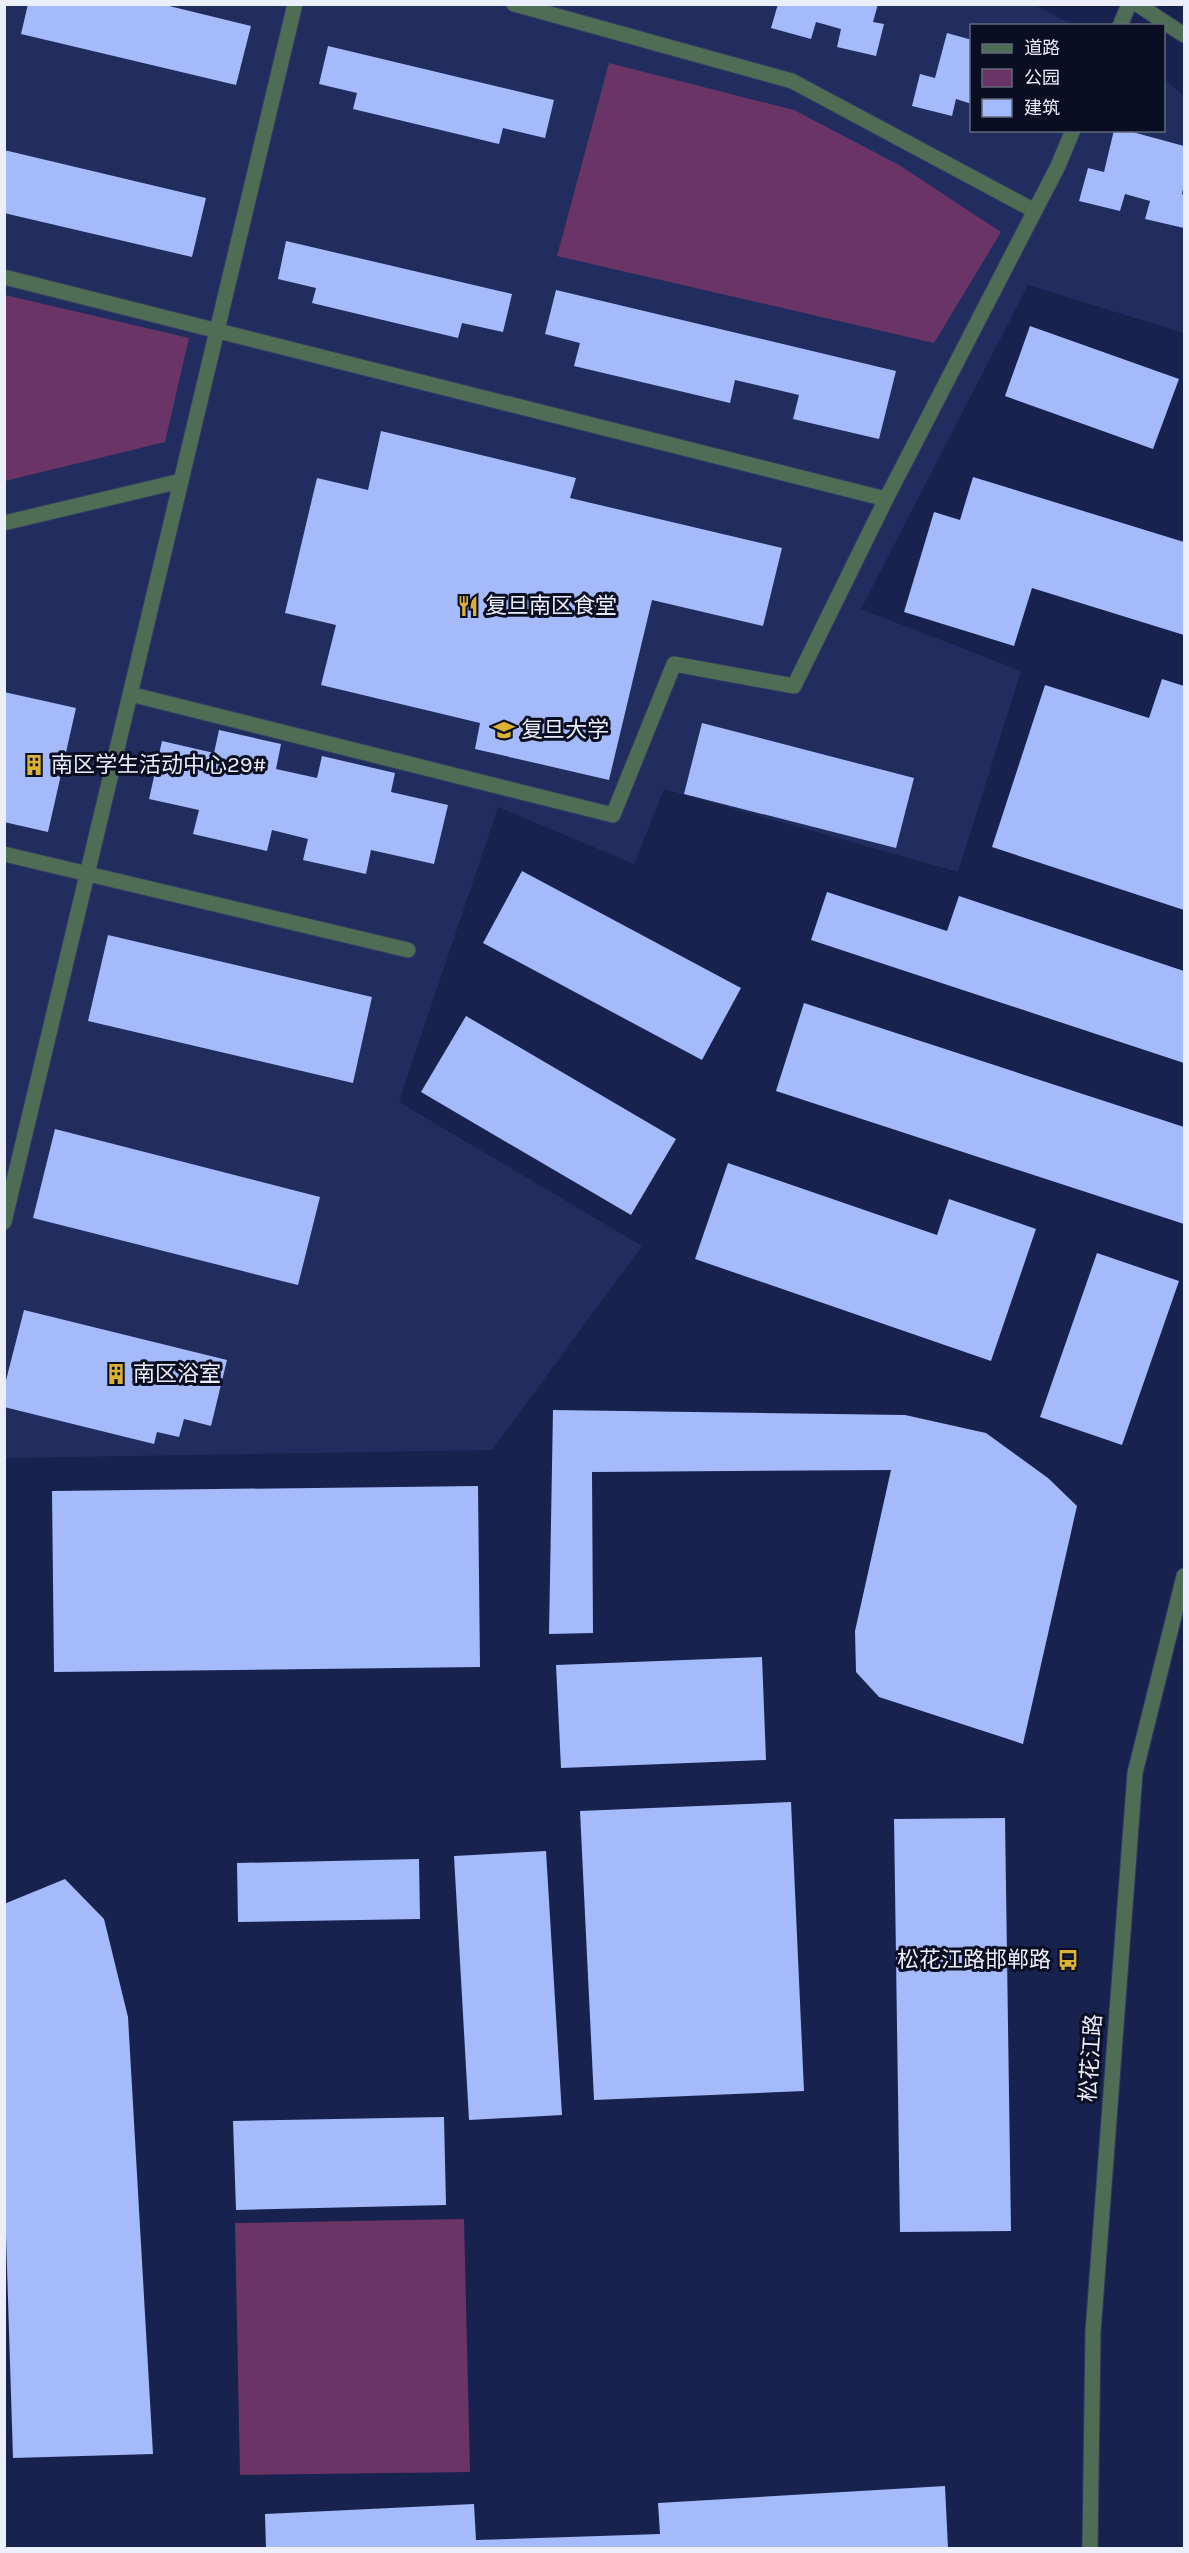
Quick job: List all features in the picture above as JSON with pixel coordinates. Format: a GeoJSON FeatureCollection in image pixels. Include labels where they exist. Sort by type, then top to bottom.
{"type":"FeatureCollection","features":[{"type":"Feature","properties":{"kind":"street"},"geometry":{"type":"LineString","coordinates":[[4,1222],[295,4]]}},
{"type":"Feature","properties":{"kind":"street"},"geometry":{"type":"LineString","coordinates":[[514,4],[792,81],[1035,211]]}},
{"type":"Feature","properties":{"kind":"street"},"geometry":{"type":"LineString","coordinates":[[1121,24],[1129,4]]}},
{"type":"Feature","properties":{"kind":"street"},"geometry":{"type":"LineString","coordinates":[[1137,4],[1185,35]]}},
{"type":"Feature","properties":{"kind":"street"},"geometry":{"type":"LineString","coordinates":[[130,694],[613,815],[674,664],[794,686],[886,499],[1035,211],[1072,132]]}},
{"type":"Feature","properties":{"kind":"street"},"geometry":{"type":"LineString","coordinates":[[4,277],[886,499]]}},
{"type":"Feature","properties":{"kind":"street"},"geometry":{"type":"LineString","coordinates":[[4,523],[181,481]]}},
{"type":"Feature","properties":{"kind":"street"},"geometry":{"type":"LineString","coordinates":[[4,854],[408,950]]}},
{"type":"Feature","properties":{"kind":"street","name":"松花江路"},"geometry":{"type":"LineString","coordinates":[[1090,2548],[1093,2332],[1136,1773],[1185,1576]]}},
{"type":"Feature","properties":{"kind":"shaded area","name":"复旦大学"},"geometry":{"type":"Polygon","coordinates":[[[4,5],[1035,5],[1071,24],[970,24],[970,132],[1165,132],[1165,80],[1184,96],[1184,333],[1028,285],[861,609],[1021,671],[958,872],[664,789],[634,864],[498,807],[399,1102],[642,1246],[492,1450],[5,1458],[4,5]]]}},
{"type":"Feature","properties":{"kind":"green space"},"geometry":{"type":"Polygon","coordinates":[[[609,63],[794,110],[899,165],[1001,232],[934,343],[557,256],[609,63]]]}},
{"type":"Feature","properties":{"kind":"green space"},"geometry":{"type":"Polygon","coordinates":[[[5,295],[189,338],[165,442],[5,481],[5,295]]]}},
{"type":"Feature","properties":{"kind":"green space"},"geometry":{"type":"Polygon","coordinates":[[[464,2219],[470,2472],[240,2475],[235,2223],[464,2219]]]}},
{"type":"Feature","properties":{"kind":"building"},"geometry":{"type":"Polygon","coordinates":[[[28,4],[161,4],[251,26],[236,85],[21,34],[28,4]]]}},
{"type":"Feature","properties":{"kind":"building"},"geometry":{"type":"Polygon","coordinates":[[[778,4],[878,4],[873,22],[884,24],[876,56],[837,47],[841,29],[816,22],[811,39],[771,28],[778,4]]]}},
{"type":"Feature","properties":{"kind":"building"},"geometry":{"type":"Polygon","coordinates":[[[947,33],[970,39],[970,103],[956,99],[952,116],[912,106],[920,74],[935,78],[947,33]]]}},
{"type":"Feature","properties":{"kind":"building"},"geometry":{"type":"Polygon","coordinates":[[[328,46],[554,100],[545,138],[503,128],[499,144],[353,109],[357,93],[319,84],[328,46]]]}},
{"type":"Feature","properties":{"kind":"building"},"geometry":{"type":"Polygon","coordinates":[[[1114,132],[1132,132],[1184,146],[1182,194],[1184,195],[1184,228],[1145,219],[1150,201],[1125,194],[1120,211],[1079,201],[1088,168],[1104,172],[1114,132]]]}},
{"type":"Feature","properties":{"kind":"building"},"geometry":{"type":"Polygon","coordinates":[[[4,150],[206,198],[192,257],[4,213],[4,150]]]}},
{"type":"Feature","properties":{"kind":"building"},"geometry":{"type":"Polygon","coordinates":[[[286,241],[512,294],[503,332],[462,323],[458,338],[312,303],[316,288],[278,279],[286,241]]]}},
{"type":"Feature","properties":{"kind":"building"},"geometry":{"type":"Polygon","coordinates":[[[556,290],[896,371],[879,439],[793,419],[799,395],[735,380],[730,403],[574,366],[580,343],[545,334],[556,290]]]}},
{"type":"Feature","properties":{"kind":"building"},"geometry":{"type":"Polygon","coordinates":[[[1030,326],[1179,379],[1153,449],[1005,396],[1030,326]]]}},
{"type":"Feature","properties":{"kind":"building","name":"复旦南区食堂"},"geometry":{"type":"Polygon","coordinates":[[[381,431],[576,478],[570,498],[782,548],[763,626],[652,600],[609,780],[475,749],[480,723],[321,685],[336,625],[285,613],[317,478],[368,490],[381,431]]]}},
{"type":"Feature","properties":{"kind":"building"},"geometry":{"type":"Polygon","coordinates":[[[973,477],[1184,542],[1184,635],[1032,588],[1014,646],[904,612],[934,512],[960,520],[973,477]]]}},
{"type":"Feature","properties":{"kind":"building"},"geometry":{"type":"Polygon","coordinates":[[[1162,679],[1184,686],[1184,910],[992,847],[1045,685],[1149,718],[1162,679]]]}},
{"type":"Feature","properties":{"kind":"building","name":"南区学生活动中心29#"},"geometry":{"type":"Polygon","coordinates":[[[4,692],[76,708],[48,832],[4,822],[4,692]]]}},
{"type":"Feature","properties":{"kind":"building"},"geometry":{"type":"Polygon","coordinates":[[[702,723],[914,778],[896,848],[684,794],[702,723]]]}},
{"type":"Feature","properties":{"kind":"building"},"geometry":{"type":"Polygon","coordinates":[[[219,730],[281,744],[276,769],[317,778],[322,756],[395,773],[391,792],[448,805],[434,864],[371,850],[366,874],[303,860],[308,839],[272,830],[267,851],[193,834],[199,810],[149,799],[162,741],[214,753],[219,730]]]}},
{"type":"Feature","properties":{"kind":"building"},"geometry":{"type":"Polygon","coordinates":[[[522,871],[741,988],[702,1060],[483,943],[522,871]]]}},
{"type":"Feature","properties":{"kind":"building"},"geometry":{"type":"Polygon","coordinates":[[[827,892],[947,931],[959,896],[1184,971],[1184,1063],[811,940],[827,892]]]}},
{"type":"Feature","properties":{"kind":"building"},"geometry":{"type":"Polygon","coordinates":[[[108,935],[372,997],[353,1083],[88,1021],[108,935]]]}},
{"type":"Feature","properties":{"kind":"building"},"geometry":{"type":"Polygon","coordinates":[[[804,1003],[1184,1127],[1184,1224],[776,1091],[804,1003]]]}},
{"type":"Feature","properties":{"kind":"building"},"geometry":{"type":"Polygon","coordinates":[[[466,1016],[676,1139],[631,1215],[421,1092],[466,1016]]]}},
{"type":"Feature","properties":{"kind":"building"},"geometry":{"type":"Polygon","coordinates":[[[55,1129],[320,1197],[298,1285],[33,1218],[55,1129]]]}},
{"type":"Feature","properties":{"kind":"building"},"geometry":{"type":"Polygon","coordinates":[[[728,1163],[937,1235],[949,1199],[1036,1229],[991,1361],[695,1259],[728,1163]]]}},
{"type":"Feature","properties":{"kind":"building"},"geometry":{"type":"Polygon","coordinates":[[[1097,1253],[1179,1281],[1122,1445],[1040,1417],[1097,1253]]]}},
{"type":"Feature","properties":{"kind":"building","name":"南区浴室"},"geometry":{"type":"Polygon","coordinates":[[[24,1310],[227,1360],[211,1426],[184,1419],[179,1437],[157,1432],[154,1444],[4,1407],[4,1388],[24,1310]]]}},
{"type":"Feature","properties":{"kind":"building"},"geometry":{"type":"Polygon","coordinates":[[[553,1410],[905,1415],[986,1433],[1048,1478],[1077,1506],[1023,1744],[879,1697],[856,1672],[855,1631],[891,1470],[592,1472],[593,1633],[549,1634],[553,1410]]]}},
{"type":"Feature","properties":{"kind":"building"},"geometry":{"type":"Polygon","coordinates":[[[478,1486],[480,1667],[54,1672],[52,1491],[478,1486]]]}},
{"type":"Feature","properties":{"kind":"building"},"geometry":{"type":"Polygon","coordinates":[[[762,1657],[766,1760],[561,1768],[556,1665],[762,1657]]]}},
{"type":"Feature","properties":{"kind":"building"},"geometry":{"type":"Polygon","coordinates":[[[791,1802],[804,2091],[594,2100],[580,1811],[791,1802]]]}},
{"type":"Feature","properties":{"kind":"building"},"geometry":{"type":"Polygon","coordinates":[[[1005,1818],[1011,2231],[900,2232],[894,1819],[1005,1818]]]}},
{"type":"Feature","properties":{"kind":"building"},"geometry":{"type":"Polygon","coordinates":[[[546,1851],[562,2115],[469,2120],[454,1856],[546,1851]]]}},
{"type":"Feature","properties":{"kind":"building"},"geometry":{"type":"Polygon","coordinates":[[[419,1859],[420,1919],[238,1922],[237,1863],[419,1859]]]}},
{"type":"Feature","properties":{"kind":"building"},"geometry":{"type":"Polygon","coordinates":[[[65,1879],[104,1919],[128,2017],[153,2454],[13,2458],[4,2173],[4,1904],[65,1879]]]}},
{"type":"Feature","properties":{"kind":"building"},"geometry":{"type":"Polygon","coordinates":[[[444,2117],[446,2205],[236,2210],[233,2121],[444,2117]]]}},
{"type":"Feature","properties":{"kind":"building"},"geometry":{"type":"Polygon","coordinates":[[[945,2486],[948,2548],[266,2548],[265,2514],[474,2504],[476,2540],[660,2534],[658,2503],[945,2486]]]}},
{"type":"Feature","properties":{"kind":"place","name":"复旦南区食堂"},"geometry":{"type":"Point","coordinates":[468,606]}},
{"type":"Feature","properties":{"kind":"place","name":"复旦大学"},"geometry":{"type":"Point","coordinates":[504,730]}},
{"type":"Feature","properties":{"kind":"place","name":"南区学生活动中心29#"},"geometry":{"type":"Point","coordinates":[34,765]}},
{"type":"Feature","properties":{"kind":"place","name":"南区浴室"},"geometry":{"type":"Point","coordinates":[116,1374]}},
{"type":"Feature","properties":{"kind":"place","name":"松花江路邯郸路"},"geometry":{"type":"Point","coordinates":[1068,1960]}}]}
